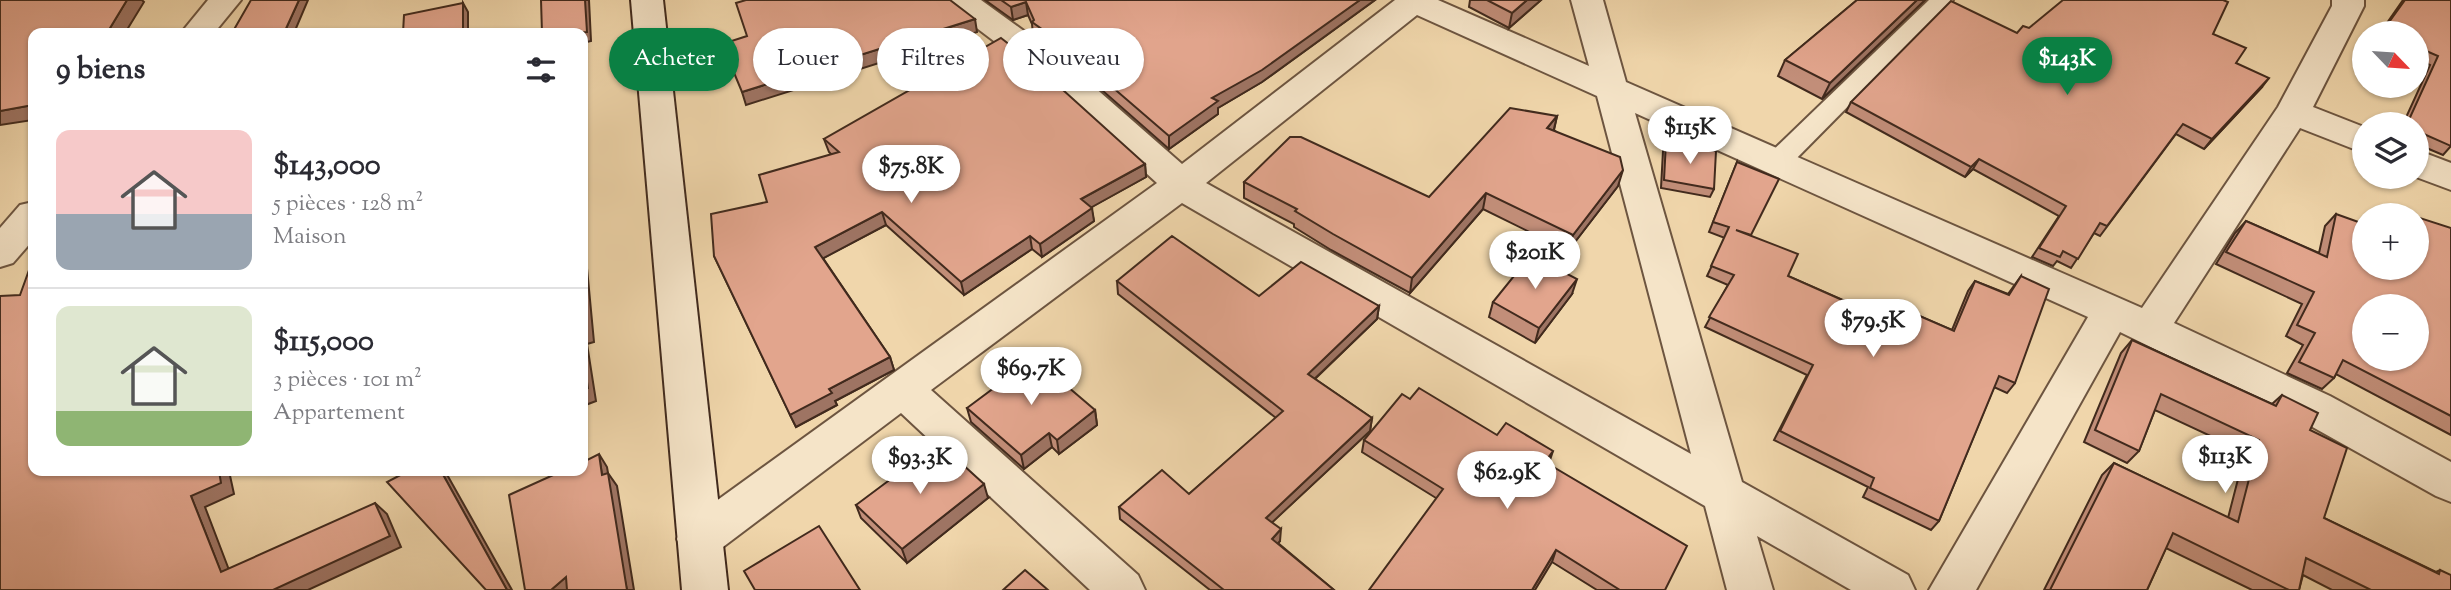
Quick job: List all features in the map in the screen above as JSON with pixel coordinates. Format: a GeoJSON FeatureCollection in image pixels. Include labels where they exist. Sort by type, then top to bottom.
{"type":"FeatureCollection","features":[{"type":"Feature","properties":{"kind":"street"},"geometry":{"type":"LineString","coordinates":[[201,28],[225,0]]}},
{"type":"Feature","properties":{"kind":"street"},"geometry":{"type":"LineString","coordinates":[[647,0],[705,590]]}},
{"type":"Feature","properties":{"kind":"street"},"geometry":{"type":"LineString","coordinates":[[960,0],[1048,65],[1155,158],[1180,185],[1726,498],[1892,590]]}},
{"type":"Feature","properties":{"kind":"street"},"geometry":{"type":"LineString","coordinates":[[1587,0],[1750,590]]}},
{"type":"Feature","properties":{"kind":"street"},"geometry":{"type":"LineString","coordinates":[[2149,328],[2293,112],[2348,6],[2348,0]]}},
{"type":"Feature","properties":{"kind":"street"},"geometry":{"type":"LineString","coordinates":[[699,539],[1180,185],[1413,1],[2149,328],[2315,408],[2451,483]]}},
{"type":"Feature","properties":{"kind":"street"},"geometry":{"type":"LineString","coordinates":[[2293,112],[2352,136]]}},
{"type":"Feature","properties":{"kind":"street"},"geometry":{"type":"LineString","coordinates":[[2429,168],[2451,177]]}},
{"type":"Feature","properties":{"kind":"street"},"geometry":{"type":"LineString","coordinates":[[0,253],[28,221]]}},
{"type":"Feature","properties":{"kind":"street"},"geometry":{"type":"LineString","coordinates":[[1952,590],[2112,311]]}},
{"type":"Feature","properties":{"kind":"street"},"geometry":{"type":"LineString","coordinates":[[903,390],[1122,590]]}},
{"type":"Feature","properties":{"kind":"lane"},"geometry":{"type":"LineString","coordinates":[[1776,163],[1942,0]]}},
{"type":"Feature","properties":{"kind":"building"},"geometry":{"type":"Polygon","coordinates":[[[0,0],[127,0],[110,28],[28,28],[28,106],[0,111],[0,0]]]}},
{"type":"Feature","properties":{"kind":"building"},"geometry":{"type":"Polygon","coordinates":[[[251,0],[299,0],[286,28],[235,28],[251,0]]]}},
{"type":"Feature","properties":{"kind":"building"},"geometry":{"type":"Polygon","coordinates":[[[541,0],[585,0],[587,28],[542,28],[541,0]]]}},
{"type":"Feature","properties":{"kind":"building"},"geometry":{"type":"Polygon","coordinates":[[[746,0],[950,0],[975,19],[946,28],[877,28],[877,50],[863,54],[863,28],[753,28],[753,89],[742,92],[739,85],[739,39],[747,36],[736,3],[746,0]]]}},
{"type":"Feature","properties":{"kind":"building"},"geometry":{"type":"Polygon","coordinates":[[[1001,0],[1360,0],[1262,70],[1212,98],[1218,101],[1169,136],[1117,91],[1144,91],[1144,28],[1040,28],[1032,22],[1034,20],[1026,2],[1011,7],[1001,0]]]}},
{"type":"Feature","properties":{"kind":"building"},"geometry":{"type":"Polygon","coordinates":[[[1487,0],[1527,0],[1512,13],[1487,0]]]}},
{"type":"Feature","properties":{"kind":"building"},"geometry":{"type":"Polygon","coordinates":[[[1857,0],[1917,0],[1830,83],[1785,60],[1857,0]]]}},
{"type":"Feature","properties":{"kind":"building"},"geometry":{"type":"Polygon","coordinates":[[[2063,0],[2223,0],[2228,2],[2213,34],[2246,48],[2236,63],[2269,78],[2212,139],[2183,124],[2107,226],[2100,223],[2078,259],[2063,251],[2060,257],[2039,248],[2066,206],[1979,159],[1971,167],[1851,102],[1951,1],[2017,33],[2023,26],[2029,28],[2063,0]]]}},
{"type":"Feature","properties":{"kind":"building"},"geometry":{"type":"Polygon","coordinates":[[[2405,0],[2451,0],[2451,146],[2429,136],[2429,112],[2412,112],[2419,98],[2429,98],[2429,76],[2438,56],[2429,52],[2429,21],[2390,21],[2405,0]]]}},
{"type":"Feature","properties":{"kind":"building"},"geometry":{"type":"Polygon","coordinates":[[[463,3],[463,28],[403,28],[404,15],[463,3]]]}},
{"type":"Feature","properties":{"kind":"building"},"geometry":{"type":"Polygon","coordinates":[[[1001,38],[1003,40],[1003,91],[1064,91],[1145,164],[1081,199],[1092,208],[1040,244],[1030,236],[961,282],[882,212],[815,247],[890,357],[829,389],[832,393],[790,415],[714,256],[711,214],[767,202],[759,175],[839,152],[824,139],[908,91],[989,91],[989,45],[1001,38]]]}},
{"type":"Feature","properties":{"kind":"building"},"geometry":{"type":"Polygon","coordinates":[[[1510,108],[1557,116],[1547,128],[1620,157],[1623,170],[1573,235],[1486,193],[1412,278],[1333,234],[1295,211],[1297,209],[1244,182],[1290,137],[1301,137],[1429,197],[1510,108]]]}},
{"type":"Feature","properties":{"kind":"building"},"geometry":{"type":"Polygon","coordinates":[[[1666,142],[1716,151],[1714,189],[1664,180],[1666,142]]]}},
{"type":"Feature","properties":{"kind":"building"},"geometry":{"type":"Polygon","coordinates":[[[1737,162],[1779,179],[1751,235],[1736,230],[1798,254],[1788,276],[1878,316],[1885,301],[1954,331],[1975,281],[2009,295],[2021,276],[2049,289],[2015,383],[1999,376],[1939,521],[1870,488],[1874,478],[1780,431],[1813,365],[1709,317],[1734,275],[1711,266],[1729,227],[1713,222],[1737,162]]]}},
{"type":"Feature","properties":{"kind":"building"},"geometry":{"type":"Polygon","coordinates":[[[2336,214],[2352,220],[2352,280],[2429,280],[2429,221],[2451,228],[2451,416],[2364,371],[2429,371],[2429,294],[2352,294],[2352,365],[2343,360],[2334,378],[2299,362],[2315,333],[2297,325],[2314,292],[2226,252],[2246,221],[2327,257],[2336,214]]]}},
{"type":"Feature","properties":{"kind":"building"},"geometry":{"type":"Polygon","coordinates":[[[1172,236],[1259,296],[1301,262],[1379,306],[1308,374],[1372,418],[1266,518],[1281,529],[1272,539],[1334,590],[1224,590],[1119,507],[1162,470],[1189,494],[1283,411],[1117,281],[1172,236]]]}},
{"type":"Feature","properties":{"kind":"building"},"geometry":{"type":"Polygon","coordinates":[[[1531,255],[1577,279],[1539,328],[1493,302],[1531,255]]]}},
{"type":"Feature","properties":{"kind":"building"},"geometry":{"type":"Polygon","coordinates":[[[28,273],[28,476],[220,476],[221,483],[191,496],[221,572],[375,503],[390,536],[273,590],[0,590],[0,296],[20,295],[28,273]]]}},
{"type":"Feature","properties":{"kind":"building"},"geometry":{"type":"Polygon","coordinates":[[[2132,340],[2276,406],[2282,395],[2318,413],[2310,430],[2347,448],[2324,518],[2439,574],[2440,570],[2451,575],[2451,590],[2371,590],[2306,558],[2299,590],[2289,590],[2173,533],[2147,590],[2050,590],[2114,463],[2238,522],[2259,440],[2161,394],[2139,451],[2095,430],[2132,340]]]}},
{"type":"Feature","properties":{"kind":"building"},"geometry":{"type":"Polygon","coordinates":[[[1034,358],[1095,410],[1057,440],[1049,433],[1021,455],[967,408],[1034,358]]]}},
{"type":"Feature","properties":{"kind":"building"},"geometry":{"type":"Polygon","coordinates":[[[1419,388],[1497,435],[1506,423],[1553,451],[1545,462],[1687,546],[1665,590],[1620,590],[1556,550],[1532,590],[1369,590],[1443,489],[1364,440],[1402,394],[1410,399],[1419,388]]]}},
{"type":"Feature","properties":{"kind":"building"},"geometry":{"type":"Polygon","coordinates":[[[939,443],[984,484],[902,549],[856,505],[939,443]]]}},
{"type":"Feature","properties":{"kind":"building"},"geometry":{"type":"Polygon","coordinates":[[[599,454],[602,475],[608,473],[627,590],[567,590],[566,577],[551,590],[525,590],[509,495],[551,476],[588,476],[588,460],[599,454]]]}},
{"type":"Feature","properties":{"kind":"building"},"geometry":{"type":"Polygon","coordinates":[[[398,476],[444,476],[507,590],[486,590],[387,482],[398,476]]]}},
{"type":"Feature","properties":{"kind":"building"},"geometry":{"type":"Polygon","coordinates":[[[819,526],[860,590],[755,590],[744,571],[819,526]]]}},
{"type":"Feature","properties":{"kind":"building"},"geometry":{"type":"Polygon","coordinates":[[[1025,570],[1048,590],[1003,590],[1025,570]]]}}]}
